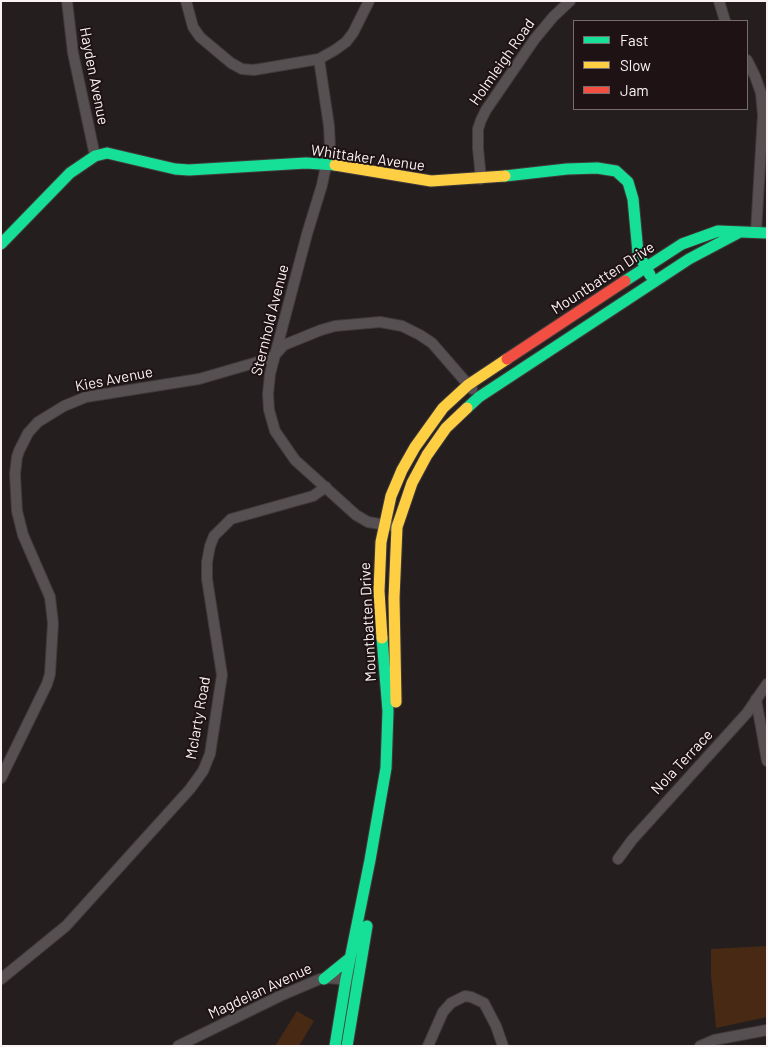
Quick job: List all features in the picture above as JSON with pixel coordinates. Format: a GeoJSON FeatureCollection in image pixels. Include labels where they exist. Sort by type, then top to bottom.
{"type":"FeatureCollection","features":[{"type":"Feature","properties":{"kind":"main road","name":"Whittaker Avenue"},"geometry":{"type":"LineString","coordinates":[[95,156],[106,153],[120,155],[160,166],[189,170],[306,163],[327,164],[431,182],[481,179],[567,169],[597,168],[616,171],[623,176],[632,190],[638,254],[654,282]]}},
{"type":"Feature","properties":{"kind":"main road"},"geometry":{"type":"LineString","coordinates":[[1,244],[70,173],[95,156]]}},
{"type":"Feature","properties":{"kind":"main road","name":"Mountbatten Drive"},"geometry":{"type":"LineString","coordinates":[[347,1046],[351,980],[350,958],[372,851],[386,768],[388,711],[379,591],[381,542],[391,496],[415,447],[443,408],[468,385],[682,244],[702,235],[718,231],[761,232]]}},
{"type":"Feature","properties":{"kind":"main road","name":"Mountbatten Drive"},"geometry":{"type":"LineString","coordinates":[[335,1046],[388,813],[395,748],[397,696],[394,598],[397,527],[412,483],[427,455],[446,428],[479,397],[689,259],[740,232]]}},
{"type":"Feature","properties":{"kind":"main road"},"geometry":{"type":"LineString","coordinates":[[415,447],[427,455]]}},
{"type":"Feature","properties":{"kind":"main road"},"geometry":{"type":"LineString","coordinates":[[324,979],[350,958]]}},
{"type":"Feature","properties":{"kind":"street","name":"Hayden Avenue"},"geometry":{"type":"LineString","coordinates":[[67,1],[73,53],[95,156]]}},
{"type":"Feature","properties":{"kind":"street"},"geometry":{"type":"LineString","coordinates":[[186,1],[193,27],[200,38],[231,63],[242,69],[254,70],[319,59],[346,42],[353,33],[369,1]]}},
{"type":"Feature","properties":{"kind":"street","name":"Holmleigh Road"},"geometry":{"type":"LineString","coordinates":[[481,179],[478,129],[486,110],[534,40],[553,17],[570,1]]}},
{"type":"Feature","properties":{"kind":"street"},"geometry":{"type":"LineString","coordinates":[[719,1],[726,20]]}},
{"type":"Feature","properties":{"kind":"street","name":"Sternhold Avenue"},"geometry":{"type":"LineString","coordinates":[[319,59],[329,126],[330,147],[275,355],[268,394],[269,410],[275,431],[291,456],[356,515],[368,522],[397,527]]}},
{"type":"Feature","properties":{"kind":"street"},"geometry":{"type":"LineString","coordinates":[[748,62],[761,93],[763,115],[761,232]]}},
{"type":"Feature","properties":{"kind":"street","name":"Kies Avenue"},"geometry":{"type":"LineString","coordinates":[[1,778],[47,684],[50,674],[52,623],[50,597],[23,536],[17,511],[15,474],[17,456],[28,433],[38,422],[64,406],[86,396],[199,378],[268,359],[284,346],[321,330],[334,326],[380,322],[402,326],[432,342],[479,397]]}},
{"type":"Feature","properties":{"kind":"street","name":"Mclarty Road"},"geometry":{"type":"LineString","coordinates":[[1,979],[66,926],[190,789],[203,771],[210,754],[222,676],[207,579],[207,562],[214,536],[230,519],[313,496],[326,487]]}},
{"type":"Feature","properties":{"kind":"street","name":"Nola Terrace"},"geometry":{"type":"LineString","coordinates":[[618,859],[632,840],[731,732],[767,684]]}},
{"type":"Feature","properties":{"kind":"street"},"geometry":{"type":"LineString","coordinates":[[756,699],[767,761]]}},
{"type":"Feature","properties":{"kind":"street","name":"Magdelan Avenue"},"geometry":{"type":"LineString","coordinates":[[178,1046],[280,996],[324,979],[351,980]]}},
{"type":"Feature","properties":{"kind":"street"},"geometry":{"type":"LineString","coordinates":[[428,1046],[443,1012],[451,1002],[465,996],[484,1003],[496,1026],[503,1046]]}},
{"type":"Feature","properties":{"kind":"street"},"geometry":{"type":"LineString","coordinates":[[700,1046],[714,1040],[767,1030]]}},
{"type":"Feature","properties":{"kind":"shaded area"},"geometry":{"type":"Polygon","coordinates":[[[767,946],[767,1017],[716,1028],[711,975],[711,949],[767,946]]]}},
{"type":"Feature","properties":{"kind":"shaded area"},"geometry":{"type":"Polygon","coordinates":[[[297,1011],[314,1021],[299,1046],[275,1046],[297,1011]]]}},
{"type":"Feature","properties":{"kind":"traffic: fast"},"geometry":{"type":"LineString","coordinates":[[1,244],[70,173],[95,156],[107,153],[175,169],[189,170],[306,163],[335,165]]}},
{"type":"Feature","properties":{"kind":"traffic: fast"},"geometry":{"type":"LineString","coordinates":[[505,176],[567,169],[597,168],[616,171],[628,182],[633,199],[638,253],[650,275]]}},
{"type":"Feature","properties":{"kind":"traffic: fast"},"geometry":{"type":"LineString","coordinates":[[625,281],[682,244],[718,231],[767,233]]}},
{"type":"Feature","properties":{"kind":"traffic: fast"},"geometry":{"type":"LineString","coordinates":[[467,408],[479,397],[689,259],[740,232]]}},
{"type":"Feature","properties":{"kind":"traffic: fast"},"geometry":{"type":"LineString","coordinates":[[335,1046],[386,768],[388,711],[382,638]]}},
{"type":"Feature","properties":{"kind":"traffic: fast"},"geometry":{"type":"LineString","coordinates":[[347,1046],[367,926]]}},
{"type":"Feature","properties":{"kind":"traffic: fast"},"geometry":{"type":"LineString","coordinates":[[324,979],[350,958]]}},
{"type":"Feature","properties":{"kind":"traffic: slow"},"geometry":{"type":"LineString","coordinates":[[335,165],[431,181],[505,176]]}},
{"type":"Feature","properties":{"kind":"traffic: slow"},"geometry":{"type":"LineString","coordinates":[[382,638],[379,591],[381,542],[391,496],[402,470],[415,447],[443,408],[468,385],[507,359]]}},
{"type":"Feature","properties":{"kind":"traffic: slow"},"geometry":{"type":"LineString","coordinates":[[396,702],[394,598],[397,527],[412,483],[427,455],[446,428],[467,408]]}},
{"type":"Feature","properties":{"kind":"traffic: jam"},"geometry":{"type":"LineString","coordinates":[[507,359],[625,281]]}}]}
